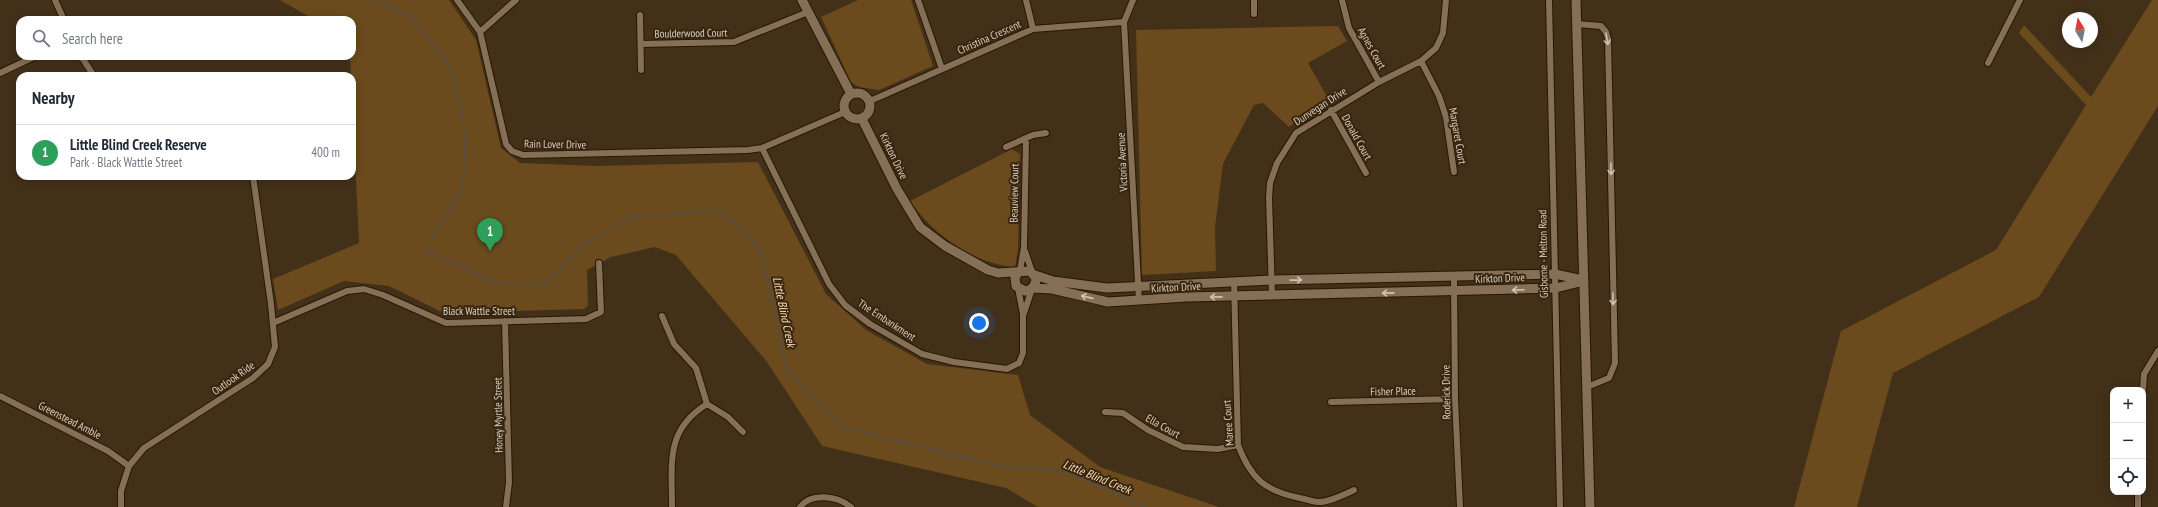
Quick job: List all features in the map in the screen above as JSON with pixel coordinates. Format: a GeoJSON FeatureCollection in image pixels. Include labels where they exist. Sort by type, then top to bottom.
{"type":"FeatureCollection","features":[{"type":"Feature","properties":{"kind":"street"},"geometry":{"type":"LineString","coordinates":[[55,0],[62,16]]}},
{"type":"Feature","properties":{"kind":"street","name":"Rain Lover Drive"},"geometry":{"type":"LineString","coordinates":[[457,0],[480,32],[502,134],[506,144],[512,151],[523,155],[536,156],[748,150],[762,148]]}},
{"type":"Feature","properties":{"kind":"street"},"geometry":{"type":"LineString","coordinates":[[480,32],[516,0]]}},
{"type":"Feature","properties":{"kind":"street"},"geometry":{"type":"LineString","coordinates":[[802,0],[851,94]]}},
{"type":"Feature","properties":{"kind":"street"},"geometry":{"type":"LineString","coordinates":[[918,0],[942,69]]}},
{"type":"Feature","properties":{"kind":"street"},"geometry":{"type":"LineString","coordinates":[[1026,0],[1033,29]]}},
{"type":"Feature","properties":{"kind":"street"},"geometry":{"type":"LineString","coordinates":[[1124,22],[1133,0]]}},
{"type":"Feature","properties":{"kind":"street"},"geometry":{"type":"LineString","coordinates":[[1254,0],[1254,14]]}},
{"type":"Feature","properties":{"kind":"street","name":"Agnes Court"},"geometry":{"type":"LineString","coordinates":[[1342,0],[1349,28],[1379,82]]}},
{"type":"Feature","properties":{"kind":"street","name":"Dunvegan Drive"},"geometry":{"type":"LineString","coordinates":[[1272,295],[1270,182],[1277,163],[1296,133],[1331,110],[1379,82],[1421,61],[1436,48],[1443,33],[1446,0]]}},
{"type":"Feature","properties":{"kind":"street","name":"Gisborne - Melton Road"},"geometry":{"type":"LineString","coordinates":[[1549,0],[1560,507]]}},
{"type":"Feature","properties":{"kind":"street"},"geometry":{"type":"LineString","coordinates":[[1576,0],[1590,507]]}},
{"type":"Feature","properties":{"kind":"street"},"geometry":{"type":"LineString","coordinates":[[1988,63],[2020,0]]}},
{"type":"Feature","properties":{"kind":"street","name":"Boulderwood Court"},"geometry":{"type":"LineString","coordinates":[[641,44],[734,42],[808,12]]}},
{"type":"Feature","properties":{"kind":"street","name":"Boulderwood Court"},"geometry":{"type":"LineString","coordinates":[[640,15],[641,70]]}},
{"type":"Feature","properties":{"kind":"street","name":"Christina Crescent"},"geometry":{"type":"LineString","coordinates":[[870,101],[1033,29],[1124,22]]}},
{"type":"Feature","properties":{"kind":"street","name":"Victoria Avenue"},"geometry":{"type":"LineString","coordinates":[[1124,22],[1139,301]]}},
{"type":"Feature","properties":{"kind":"street"},"geometry":{"type":"LineString","coordinates":[[1577,24],[1601,26],[1606,32],[1608,39],[1615,363],[1609,378],[1587,387]]}},
{"type":"Feature","properties":{"kind":"street"},"geometry":{"type":"LineString","coordinates":[[0,73],[28,60]]}},
{"type":"Feature","properties":{"kind":"street"},"geometry":{"type":"LineString","coordinates":[[84,60],[91,72]]}},
{"type":"Feature","properties":{"kind":"street","name":"Margaret Court"},"geometry":{"type":"LineString","coordinates":[[1421,61],[1439,96],[1446,117],[1454,172]]}},
{"type":"Feature","properties":{"kind":"street"},"geometry":{"type":"LineString","coordinates":[[851,94],[862,94],[870,101],[870,111],[862,119],[854,120],[845,112],[844,104],[851,94]]}},
{"type":"Feature","properties":{"kind":"street","name":"Donald Court"},"geometry":{"type":"LineString","coordinates":[[1331,110],[1366,173]]}},
{"type":"Feature","properties":{"kind":"street"},"geometry":{"type":"LineString","coordinates":[[762,148],[845,112]]}},
{"type":"Feature","properties":{"kind":"street","name":"Kirkton Drive"},"geometry":{"type":"LineString","coordinates":[[862,119],[896,189],[920,227],[963,257],[998,272],[1017,287]]}},
{"type":"Feature","properties":{"kind":"street"},"geometry":{"type":"LineString","coordinates":[[1006,147],[1034,135],[1046,133]]}},
{"type":"Feature","properties":{"kind":"street","name":"Beauview Court"},"geometry":{"type":"LineString","coordinates":[[1020,271],[1024,248],[1026,139]]}},
{"type":"Feature","properties":{"kind":"street","name":"The Embankment"},"geometry":{"type":"LineString","coordinates":[[762,148],[829,284],[845,305],[870,324],[922,354],[954,362],[1007,368],[1019,363],[1023,353],[1023,314],[1017,287]]}},
{"type":"Feature","properties":{"kind":"street","name":"Outlook Ride"},"geometry":{"type":"LineString","coordinates":[[121,507],[121,491],[129,466],[144,448],[254,378],[268,364],[275,347],[254,180]]}},
{"type":"Feature","properties":{"kind":"street","name":"Beauview Court"},"geometry":{"type":"LineString","coordinates":[[1024,248],[1034,274]]}},
{"type":"Feature","properties":{"kind":"street","name":"Black Wattle Street"},"geometry":{"type":"LineString","coordinates":[[273,323],[348,291],[364,289],[383,295],[446,323],[586,319],[601,312],[599,263]]}},
{"type":"Feature","properties":{"kind":"street"},"geometry":{"type":"LineString","coordinates":[[1027,270],[1034,274],[1036,282],[1033,288],[1025,291],[1017,287],[1015,277],[1020,271],[1027,270]]}},
{"type":"Feature","properties":{"kind":"street","name":"Kirkton Drive"},"geometry":{"type":"LineString","coordinates":[[998,272],[1020,271]]}},
{"type":"Feature","properties":{"kind":"street","name":"Kirkton Drive"},"geometry":{"type":"LineString","coordinates":[[1034,274],[1053,281],[1107,288],[1234,281],[1555,274],[1584,280]]}},
{"type":"Feature","properties":{"kind":"street","name":"Roderick Drive"},"geometry":{"type":"LineString","coordinates":[[1454,277],[1455,399],[1460,507]]}},
{"type":"Feature","properties":{"kind":"street","name":"Kirkton Drive"},"geometry":{"type":"LineString","coordinates":[[1033,288],[1052,289],[1108,302],[1234,296],[1454,292],[1556,288],[1584,280]]}},
{"type":"Feature","properties":{"kind":"street","name":"Maree Court"},"geometry":{"type":"LineString","coordinates":[[1234,281],[1238,445],[1244,461],[1260,481],[1279,494],[1319,502],[1354,490]]}},
{"type":"Feature","properties":{"kind":"street","name":"The Embankment"},"geometry":{"type":"LineString","coordinates":[[1023,314],[1033,288]]}},
{"type":"Feature","properties":{"kind":"street"},"geometry":{"type":"LineString","coordinates":[[662,316],[674,344],[696,368],[707,404],[728,416],[743,432]]}},
{"type":"Feature","properties":{"kind":"street","name":"Honey Myrtle Street"},"geometry":{"type":"LineString","coordinates":[[505,321],[509,482],[506,507]]}},
{"type":"Feature","properties":{"kind":"street"},"geometry":{"type":"LineString","coordinates":[[2143,387],[2144,374],[2158,350]]}},
{"type":"Feature","properties":{"kind":"street","name":"Greenstead Amble"},"geometry":{"type":"LineString","coordinates":[[0,396],[108,451],[129,466]]}},
{"type":"Feature","properties":{"kind":"street","name":"Fisher Place"},"geometry":{"type":"LineString","coordinates":[[1331,402],[1455,399]]}},
{"type":"Feature","properties":{"kind":"street"},"geometry":{"type":"LineString","coordinates":[[672,507],[672,452],[684,423],[707,404]]}},
{"type":"Feature","properties":{"kind":"street","name":"Ella Court"},"geometry":{"type":"LineString","coordinates":[[1105,412],[1123,413],[1148,430],[1183,448],[1218,449],[1238,445]]}},
{"type":"Feature","properties":{"kind":"street"},"geometry":{"type":"LineString","coordinates":[[2138,495],[2138,507]]}},
{"type":"Feature","properties":{"kind":"street"},"geometry":{"type":"LineString","coordinates":[[800,507],[803,502],[824,496],[844,502],[851,507]]}},
{"type":"Feature","properties":{"kind":"shaded area"},"geometry":{"type":"Polygon","coordinates":[[[280,0],[449,0],[476,40],[501,148],[520,163],[597,166],[758,162],[826,294],[866,330],[927,364],[1018,375],[1030,415],[1100,467],[1219,507],[1038,507],[1006,488],[822,446],[767,362],[676,255],[655,247],[611,257],[587,270],[588,306],[584,309],[444,313],[389,286],[344,281],[278,310],[273,279],[359,243],[356,180],[356,72],[351,72],[350,60],[356,60],[356,16],[308,16],[280,0]]]}},
{"type":"Feature","properties":{"kind":"shaded area"},"geometry":{"type":"Polygon","coordinates":[[[858,0],[911,0],[933,66],[879,90],[859,87],[851,82],[821,17],[858,0]]]}},
{"type":"Feature","properties":{"kind":"shaded area"},"geometry":{"type":"Polygon","coordinates":[[[2152,0],[2158,0],[2158,106],[2039,297],[1893,373],[1857,507],[1794,507],[1841,331],[1996,250],[2086,105],[2019,33],[2024,25],[2091,97],[2152,0]]]}},
{"type":"Feature","properties":{"kind":"shaded area"},"geometry":{"type":"Polygon","coordinates":[[[1338,26],[1347,41],[1308,63],[1329,100],[1309,111],[1289,127],[1263,103],[1254,105],[1223,164],[1215,227],[1216,271],[1142,275],[1136,30],[1338,26]]]}},
{"type":"Feature","properties":{"kind":"shaded area"},"geometry":{"type":"Polygon","coordinates":[[[1012,149],[1020,154],[1018,249],[1015,267],[999,265],[969,254],[942,236],[919,213],[910,201],[1012,149]]]}},
{"type":"Feature","properties":{"kind":"waterway","name":"Little Blind Creek"},"geometry":{"type":"LineString","coordinates":[[371,0],[410,15],[450,67],[464,122]]}},
{"type":"Feature","properties":{"kind":"waterway","name":"Little Blind Creek"},"geometry":{"type":"LineString","coordinates":[[431,240],[463,188],[466,131]]}},
{"type":"Feature","properties":{"kind":"waterway","name":"Little Blind Creek"},"geometry":{"type":"LineString","coordinates":[[426,248],[425,250],[495,283],[545,284],[582,246],[630,217],[719,210],[761,249],[786,367],[841,427],[1003,467],[1062,470],[1146,507]]}},
{"type":"Feature","properties":{"kind":"place","name":"Little Blind Creek Reserve"},"geometry":{"type":"Point","coordinates":[490,251]}}]}
